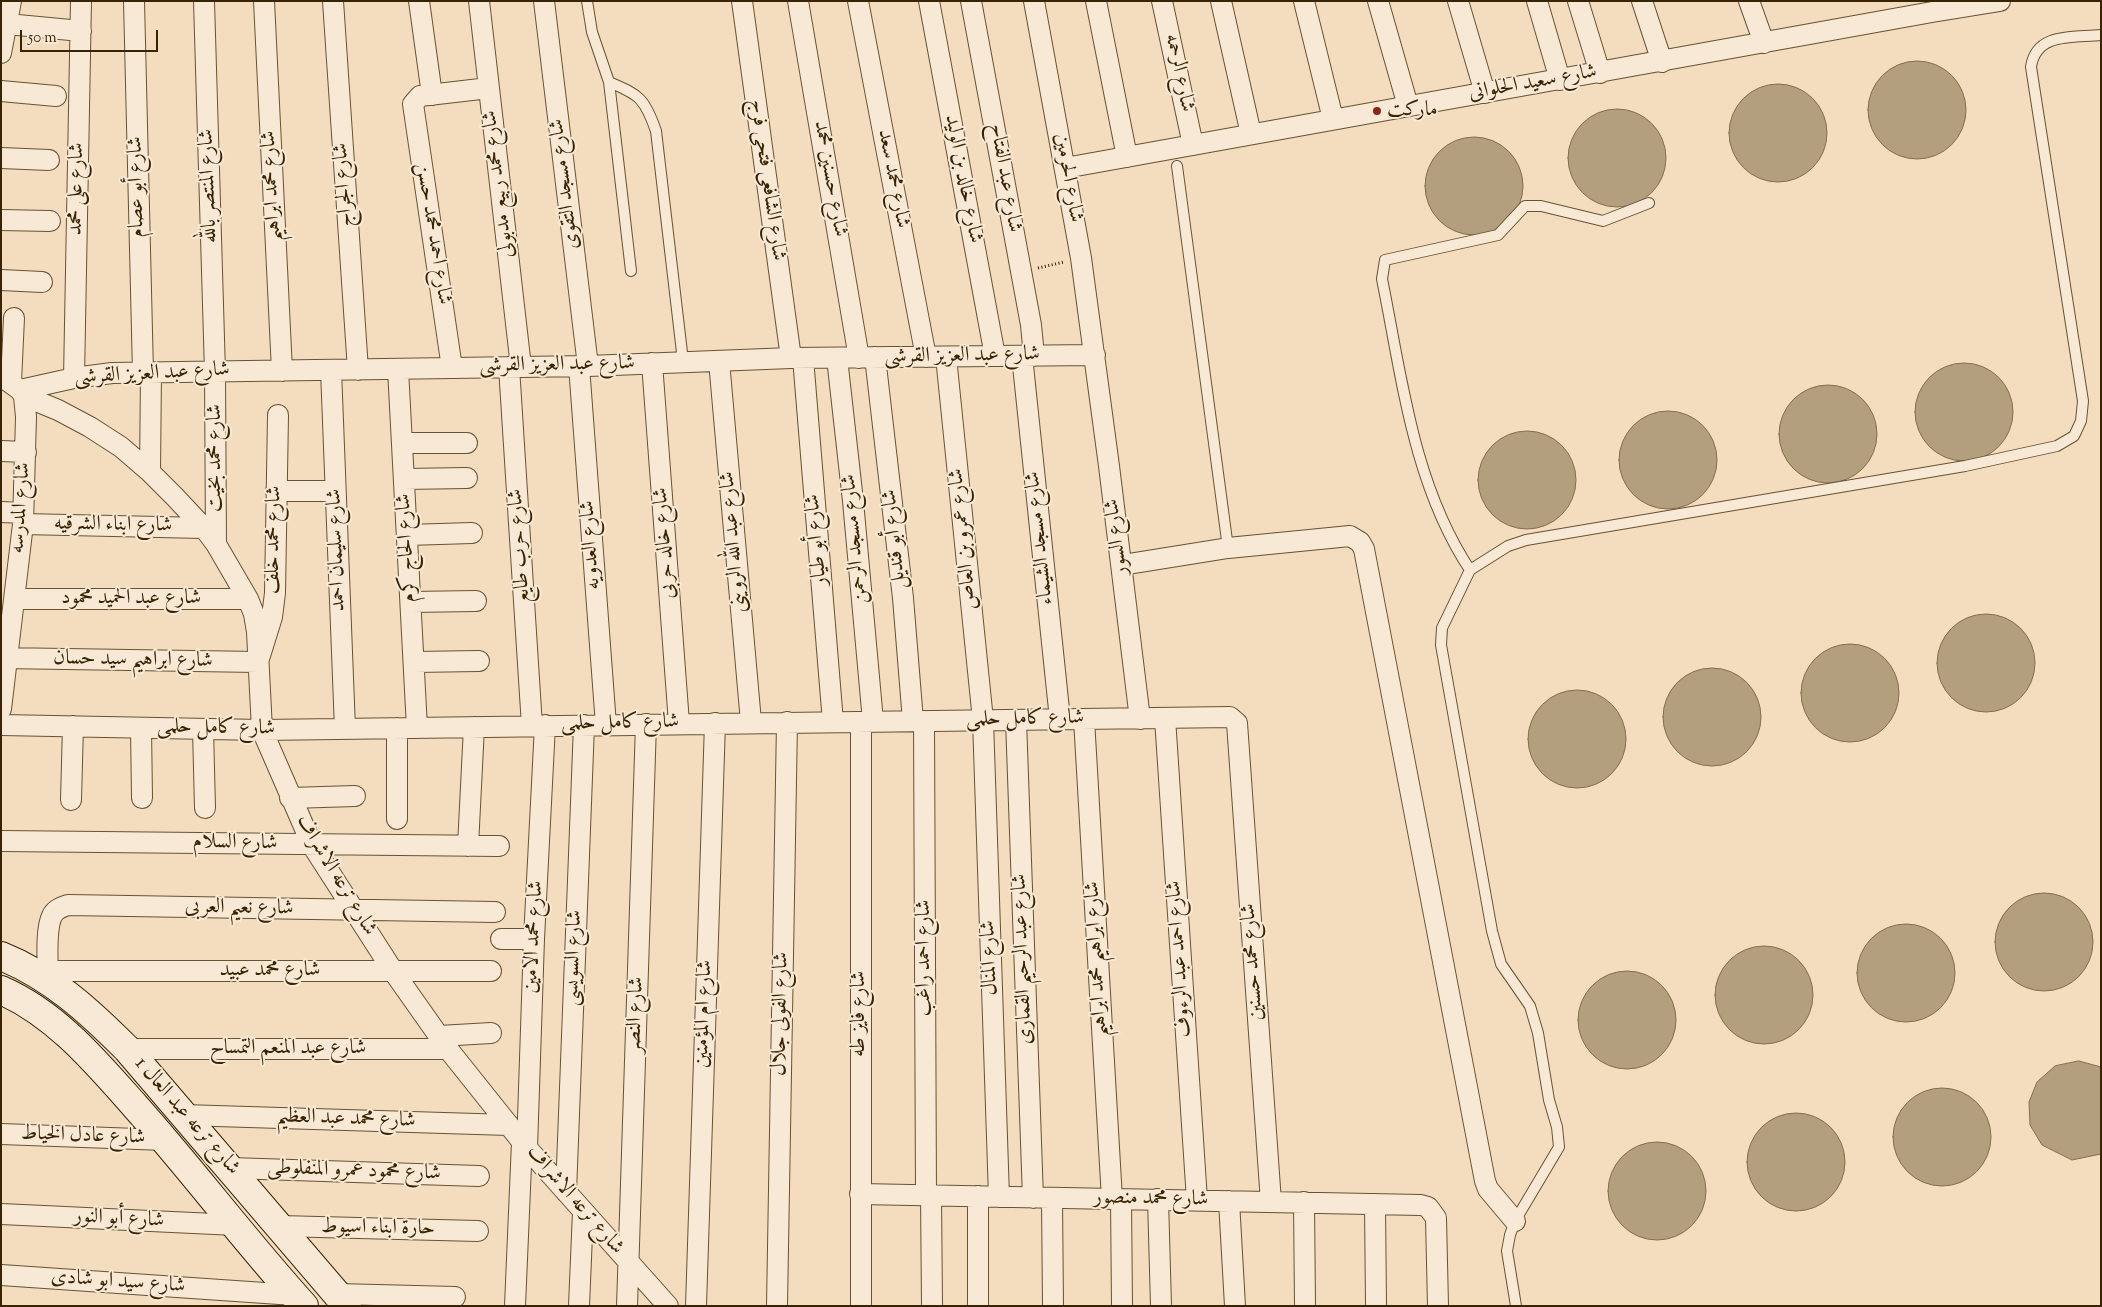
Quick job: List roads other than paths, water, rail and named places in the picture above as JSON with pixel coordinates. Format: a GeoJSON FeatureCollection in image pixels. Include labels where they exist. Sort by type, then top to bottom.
{"type":"FeatureCollection","features":[{"type":"Feature","properties":{"kind":"street"},"geometry":{"type":"LineString","coordinates":[[1,54],[11,1]]}},
{"type":"Feature","properties":{"kind":"street","name":"شارع على محمد"},"geometry":{"type":"LineString","coordinates":[[74,378],[82,1]]}},
{"type":"Feature","properties":{"kind":"street","name":"شارع أبو عصام"},"geometry":{"type":"LineString","coordinates":[[134,1],[150,472]]}},
{"type":"Feature","properties":{"kind":"street","name":"شارع المنتصر بالله"},"geometry":{"type":"LineString","coordinates":[[204,1],[215,372]]}},
{"type":"Feature","properties":{"kind":"street","name":"شارع محمد ابراهيم"},"geometry":{"type":"LineString","coordinates":[[264,1],[282,371]]}},
{"type":"Feature","properties":{"kind":"street","name":"شارع الجراج"},"geometry":{"type":"LineString","coordinates":[[333,1],[358,370]]}},
{"type":"Feature","properties":{"kind":"street","name":"شارع احمد محمد حسن"},"geometry":{"type":"LineString","coordinates":[[419,1],[423,98],[413,110],[452,368]]}},
{"type":"Feature","properties":{"kind":"street","name":"شارع محمد ربيع مدبولى"},"geometry":{"type":"LineString","coordinates":[[479,1],[515,367]]}},
{"type":"Feature","properties":{"kind":"street","name":"شارع مسجد التقوى"},"geometry":{"type":"LineString","coordinates":[[544,1],[584,366]]}},
{"type":"Feature","properties":{"kind":"street","name":"شارع الشافعى فتحى فرج"},"geometry":{"type":"LineString","coordinates":[[742,1],[797,358]]}},
{"type":"Feature","properties":{"kind":"street","name":"شارع حسنين محمد"},"geometry":{"type":"LineString","coordinates":[[798,1],[867,358]]}},
{"type":"Feature","properties":{"kind":"street","name":"شارع محمد سعد"},"geometry":{"type":"LineString","coordinates":[[858,1],[926,357]]}},
{"type":"Feature","properties":{"kind":"street","name":"شارع خالد بن الوليد"},"geometry":{"type":"LineString","coordinates":[[929,1],[995,356]]}},
{"type":"Feature","properties":{"kind":"street","name":"شارع عبد الفتاح"},"geometry":{"type":"LineString","coordinates":[[971,1],[1021,272],[1028,356]]}},
{"type":"Feature","properties":{"kind":"street","name":"شارع الحرمين"},"geometry":{"type":"LineString","coordinates":[[1034,1],[1081,258],[1095,355]]}},
{"type":"Feature","properties":{"kind":"street"},"geometry":{"type":"LineString","coordinates":[[1096,1],[1127,157]]}},
{"type":"Feature","properties":{"kind":"street","name":"شارع الرحمه"},"geometry":{"type":"LineString","coordinates":[[1162,1],[1192,145]]}},
{"type":"Feature","properties":{"kind":"street"},"geometry":{"type":"LineString","coordinates":[[1222,1],[1251,134]]}},
{"type":"Feature","properties":{"kind":"street"},"geometry":{"type":"LineString","coordinates":[[1304,1],[1333,119]]}},
{"type":"Feature","properties":{"kind":"street"},"geometry":{"type":"LineString","coordinates":[[1378,1],[1408,106]]}},
{"type":"Feature","properties":{"kind":"street"},"geometry":{"type":"LineString","coordinates":[[1458,1],[1485,93]]}},
{"type":"Feature","properties":{"kind":"street"},"geometry":{"type":"LineString","coordinates":[[1537,1],[1560,80]]}},
{"type":"Feature","properties":{"kind":"street"},"geometry":{"type":"LineString","coordinates":[[1578,1],[1600,73]]}},
{"type":"Feature","properties":{"kind":"street"},"geometry":{"type":"LineString","coordinates":[[1642,1],[1662,62]]}},
{"type":"Feature","properties":{"kind":"street"},"geometry":{"type":"LineString","coordinates":[[1749,1],[1764,43]]}},
{"type":"Feature","properties":{"kind":"street","name":"شارع سعيد الحلوانى"},"geometry":{"type":"LineString","coordinates":[[1065,168],[2000,1]]}},
{"type":"Feature","properties":{"kind":"street"},"geometry":{"type":"LineString","coordinates":[[7,24],[81,31]]}},
{"type":"Feature","properties":{"kind":"street"},"geometry":{"type":"LineString","coordinates":[[423,98],[489,88]]}},
{"type":"Feature","properties":{"kind":"street"},"geometry":{"type":"LineString","coordinates":[[1,91],[56,96]]}},
{"type":"Feature","properties":{"kind":"street"},"geometry":{"type":"LineString","coordinates":[[1,158],[48,160]]}},
{"type":"Feature","properties":{"kind":"street"},"geometry":{"type":"LineString","coordinates":[[1,220],[50,221]]}},
{"type":"Feature","properties":{"kind":"street"},"geometry":{"type":"LineString","coordinates":[[1,280],[42,282]]}},
{"type":"Feature","properties":{"kind":"street","name":"شارع المدرسه"},"geometry":{"type":"LineString","coordinates":[[1,709],[11,588],[23,518],[26,452],[14,386],[14,318]]}},
{"type":"Feature","properties":{"kind":"street","name":"شارع عبد العزيز القرشى"},"geometry":{"type":"LineString","coordinates":[[14,386],[112,373],[584,366],[797,358],[1095,355]]}},
{"type":"Feature","properties":{"kind":"street","name":"شارع السور"},"geometry":{"type":"LineString","coordinates":[[1095,355],[1140,719]]}},
{"type":"Feature","properties":{"kind":"street","name":"شارع مسجد الشيماء"},"geometry":{"type":"LineString","coordinates":[[1028,356],[1060,719]]}},
{"type":"Feature","properties":{"kind":"street","name":"شارع عمرو بن العاص"},"geometry":{"type":"LineString","coordinates":[[946,357],[983,720]]}},
{"type":"Feature","properties":{"kind":"street","name":"شارع أبو طيار"},"geometry":{"type":"LineString","coordinates":[[797,358],[833,722]]}},
{"type":"Feature","properties":{"kind":"street","name":"شارع مسجد الرحمن"},"geometry":{"type":"LineString","coordinates":[[837,358],[853,500],[867,721]]}},
{"type":"Feature","properties":{"kind":"street","name":"شارع أبو قنديل"},"geometry":{"type":"LineString","coordinates":[[867,358],[918,721]]}},
{"type":"Feature","properties":{"kind":"street","name":"شارع عبد الله الروينى"},"geometry":{"type":"LineString","coordinates":[[718,361],[752,722]]}},
{"type":"Feature","properties":{"kind":"street","name":"شارع خالد حربى"},"geometry":{"type":"LineString","coordinates":[[652,364],[680,723]]}},
{"type":"Feature","properties":{"kind":"street","name":"شارع العدويه"},"geometry":{"type":"LineString","coordinates":[[584,366],[606,724]]}},
{"type":"Feature","properties":{"kind":"street","name":"شارع حرب طايع"},"geometry":{"type":"LineString","coordinates":[[515,367],[539,726]]}},
{"type":"Feature","properties":{"kind":"street","name":"شارع الحاج كرم"},"geometry":{"type":"LineString","coordinates":[[398,369],[417,728]]}},
{"type":"Feature","properties":{"kind":"street","name":"شارع سليمان احمد"},"geometry":{"type":"LineString","coordinates":[[330,370],[345,729]]}},
{"type":"Feature","properties":{"kind":"street","name":"شارع محمد بخيت"},"geometry":{"type":"LineString","coordinates":[[215,372],[216,544]]}},
{"type":"Feature","properties":{"kind":"street","name":"شارع ترعه الاشراف"},"geometry":{"type":"LineString","coordinates":[[14,386],[90,427],[121,447],[150,472],[204,528],[216,544],[248,599],[254,614],[257,632],[262,730],[290,798],[312,844],[393,972],[444,1042],[524,1145],[668,1306]]}},
{"type":"Feature","properties":{"kind":"street","name":"شارع محمد خلف"},"geometry":{"type":"LineString","coordinates":[[258,662],[272,617],[275,593],[278,415]]}},
{"type":"Feature","properties":{"kind":"street"},"geometry":{"type":"LineString","coordinates":[[402,443],[467,442]]}},
{"type":"Feature","properties":{"kind":"street"},"geometry":{"type":"LineString","coordinates":[[1,451],[26,452]]}},
{"type":"Feature","properties":{"kind":"street"},"geometry":{"type":"LineString","coordinates":[[404,478],[467,478]]}},
{"type":"Feature","properties":{"kind":"street"},"geometry":{"type":"LineString","coordinates":[[276,491],[335,491]]}},
{"type":"Feature","properties":{"kind":"street","name":"شارع ابناء الشرقيه"},"geometry":{"type":"LineString","coordinates":[[1,512],[23,518],[204,528]]}},
{"type":"Feature","properties":{"kind":"street"},"geometry":{"type":"LineString","coordinates":[[407,535],[472,533]]}},
{"type":"Feature","properties":{"kind":"street"},"geometry":{"type":"LineString","coordinates":[[1122,565],[1228,548],[1350,536],[1360,542],[1364,549],[1485,1182],[1488,1189],[1516,1220]]}},
{"type":"Feature","properties":{"kind":"street","name":"شارع عبد الحميد محمود"},"geometry":{"type":"LineString","coordinates":[[11,588],[248,599]]}},
{"type":"Feature","properties":{"kind":"street"},"geometry":{"type":"LineString","coordinates":[[411,602],[476,601]]}},
{"type":"Feature","properties":{"kind":"street","name":"شارع ابراهيم سيد حسان"},"geometry":{"type":"LineString","coordinates":[[5,659],[258,662]]}},
{"type":"Feature","properties":{"kind":"street"},"geometry":{"type":"LineString","coordinates":[[414,662],[479,661]]}},
{"type":"Feature","properties":{"kind":"street","name":"شارع كامل حلمى"},"geometry":{"type":"LineString","coordinates":[[1,725],[262,730],[752,722],[1140,719],[1226,716],[1235,719],[1237,723]]}},
{"type":"Feature","properties":{"kind":"street","name":"شارع احمد عبد الرءوف"},"geometry":{"type":"LineString","coordinates":[[1165,718],[1197,1200]]}},
{"type":"Feature","properties":{"kind":"street","name":"شارع ابراهيم محمد ابراهيم"},"geometry":{"type":"LineString","coordinates":[[1084,719],[1122,1306]]}},
{"type":"Feature","properties":{"kind":"street","name":"شارع المنال"},"geometry":{"type":"LineString","coordinates":[[983,720],[999,1197]]}},
{"type":"Feature","properties":{"kind":"street","name":"شارع عبد الرحيم القمارى"},"geometry":{"type":"LineString","coordinates":[[1016,720],[1042,1198],[1053,1306]]}},
{"type":"Feature","properties":{"kind":"street","name":"شارع فايز طه"},"geometry":{"type":"LineString","coordinates":[[861,1306],[860,1194],[867,721]]}},
{"type":"Feature","properties":{"kind":"street","name":"شارع احمد راغب"},"geometry":{"type":"LineString","coordinates":[[918,721],[932,1306]]}},
{"type":"Feature","properties":{"kind":"street","name":"شارع الفولى جلال"},"geometry":{"type":"LineString","coordinates":[[777,1306],[787,722]]}},
{"type":"Feature","properties":{"kind":"street","name":"شارع ام المؤمنين"},"geometry":{"type":"LineString","coordinates":[[696,1306],[714,723]]}},
{"type":"Feature","properties":{"kind":"street","name":"شارع محمد حسنين"},"geometry":{"type":"LineString","coordinates":[[1237,723],[1271,1202]]}},
{"type":"Feature","properties":{"kind":"street","name":"شارع النصر"},"geometry":{"type":"LineString","coordinates":[[627,1306],[646,724]]}},
{"type":"Feature","properties":{"kind":"street","name":"شارع السويسى"},"geometry":{"type":"LineString","coordinates":[[566,1192],[584,725]]}},
{"type":"Feature","properties":{"kind":"street"},"geometry":{"type":"LineString","coordinates":[[70,800],[73,726]]}},
{"type":"Feature","properties":{"kind":"street","name":"شارع محمد الامين"},"geometry":{"type":"LineString","coordinates":[[515,1306],[534,939],[539,726]]}},
{"type":"Feature","properties":{"kind":"street"},"geometry":{"type":"LineString","coordinates":[[468,846],[474,727]]}},
{"type":"Feature","properties":{"kind":"street"},"geometry":{"type":"LineString","coordinates":[[142,728],[142,798]]}},
{"type":"Feature","properties":{"kind":"street"},"geometry":{"type":"LineString","coordinates":[[397,820],[398,728]]}},
{"type":"Feature","properties":{"kind":"street"},"geometry":{"type":"LineString","coordinates":[[203,730],[205,808]]}},
{"type":"Feature","properties":{"kind":"street"},"geometry":{"type":"LineString","coordinates":[[290,798],[355,796]]}},
{"type":"Feature","properties":{"kind":"street","name":"شارع السلام"},"geometry":{"type":"LineString","coordinates":[[1,841],[499,846]]}},
{"type":"Feature","properties":{"kind":"street","name":"شارع نعيم العربى"},"geometry":{"type":"LineString","coordinates":[[48,976],[49,924],[53,914],[60,908],[68,905],[496,912]]}},
{"type":"Feature","properties":{"kind":"street"},"geometry":{"type":"LineString","coordinates":[[501,938],[534,939]]}},
{"type":"Feature","properties":{"kind":"street","name":"شارع ترعه عبد العال 1"},"geometry":{"type":"LineString","coordinates":[[1,956],[48,976],[127,1049],[342,1300]]}},
{"type":"Feature","properties":{"kind":"street","name":"شارع محمد عبيد"},"geometry":{"type":"LineString","coordinates":[[48,976],[492,972]]}},
{"type":"Feature","properties":{"kind":"street","name":"شارع ترعه عبد العال 1"},"geometry":{"type":"LineString","coordinates":[[1,990],[15,996],[50,1019],[89,1054],[165,1140],[299,1300]]}},
{"type":"Feature","properties":{"kind":"street","name":"شارع عبد المنعم التمساح"},"geometry":{"type":"LineString","coordinates":[[127,1049],[444,1042],[491,1033]]}},
{"type":"Feature","properties":{"kind":"street","name":"شارع محمد عبد العظيم"},"geometry":{"type":"LineString","coordinates":[[183,1115],[509,1125]]}},
{"type":"Feature","properties":{"kind":"street","name":"شارع عادل الخياط"},"geometry":{"type":"LineString","coordinates":[[1,1134],[165,1140]]}},
{"type":"Feature","properties":{"kind":"street","name":"شارع محمود عمرو المنفلوطى"},"geometry":{"type":"LineString","coordinates":[[230,1168],[479,1176]]}},
{"type":"Feature","properties":{"kind":"street","name":"شارع محمد منصور"},"geometry":{"type":"LineString","coordinates":[[860,1194],[1422,1205],[1428,1207],[1436,1218],[1438,1306]]}},
{"type":"Feature","properties":{"kind":"street"},"geometry":{"type":"LineString","coordinates":[[978,1196],[978,1306]]}},
{"type":"Feature","properties":{"kind":"street"},"geometry":{"type":"LineString","coordinates":[[1158,1200],[1160,1306]]}},
{"type":"Feature","properties":{"kind":"street"},"geometry":{"type":"LineString","coordinates":[[1229,1201],[1235,1306]]}},
{"type":"Feature","properties":{"kind":"street"},"geometry":{"type":"LineString","coordinates":[[1304,1202],[1306,1306]]}},
{"type":"Feature","properties":{"kind":"street"},"geometry":{"type":"LineString","coordinates":[[1375,1204],[1376,1306]]}},
{"type":"Feature","properties":{"kind":"street"},"geometry":{"type":"LineString","coordinates":[[579,1306],[583,1211]]}},
{"type":"Feature","properties":{"kind":"street","name":"شارع أبو النور"},"geometry":{"type":"LineString","coordinates":[[1,1214],[236,1225]]}},
{"type":"Feature","properties":{"kind":"street","name":"حارة ابناء اسيوط"},"geometry":{"type":"LineString","coordinates":[[279,1226],[478,1231]]}},
{"type":"Feature","properties":{"kind":"street","name":"شارع سيد ابو شادى"},"geometry":{"type":"LineString","coordinates":[[1,1275],[299,1300]]}},
{"type":"Feature","properties":{"kind":"street"},"geometry":{"type":"LineString","coordinates":[[342,1300],[455,1297]]}},
{"type":"Feature","properties":{"kind":"lane"},"geometry":{"type":"LineString","coordinates":[[587,1],[592,32],[609,82],[631,271]]}},
{"type":"Feature","properties":{"kind":"lane"},"geometry":{"type":"LineString","coordinates":[[1516,1306],[1508,1251],[1516,1220],[1559,1147],[1557,1127],[1549,1100],[1538,1032],[1530,1006],[1501,964],[1492,931],[1441,645],[1442,628],[1470,570],[1508,546],[1526,540],[1965,466],[2057,446],[2074,436],[2081,421],[2083,401],[2031,67],[2032,57],[2045,43],[2055,39],[2101,35]]}},
{"type":"Feature","properties":{"kind":"lane"},"geometry":{"type":"LineString","coordinates":[[609,82],[634,92],[644,102],[656,131],[683,361]]}},
{"type":"Feature","properties":{"kind":"lane"},"geometry":{"type":"LineString","coordinates":[[1177,166],[1228,548]]}},
{"type":"Feature","properties":{"kind":"lane"},"geometry":{"type":"LineString","coordinates":[[1470,570],[1458,551],[1431,490],[1413,438],[1382,279],[1384,260],[1498,235],[1525,206],[1542,206],[1603,221],[1649,203]]}},
{"type":"Feature","properties":{"kind":"place","name":"ماركت"},"geometry":{"type":"Point","coordinates":[1377,111]}}]}
